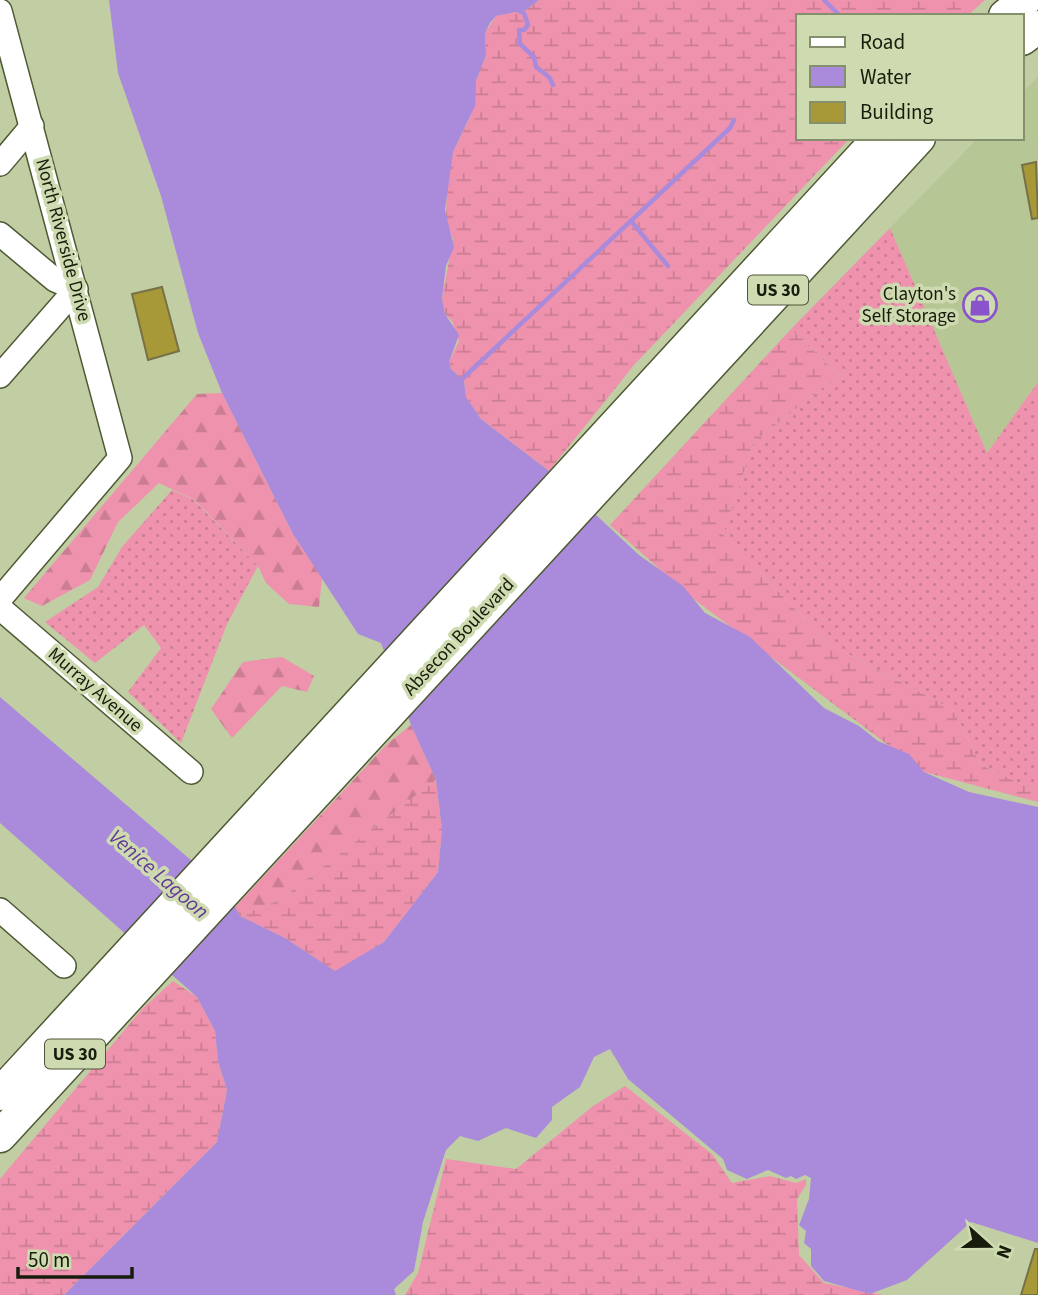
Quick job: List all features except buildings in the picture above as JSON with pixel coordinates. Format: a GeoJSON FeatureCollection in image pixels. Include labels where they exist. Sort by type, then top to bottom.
{"type":"FeatureCollection","features":[{"type":"Feature","properties":{"kind":"highway"},"geometry":{"type":"LineString","coordinates":[[1008,14],[1025,0]]}},
{"type":"Feature","properties":{"kind":"highway","name":"Absecon Boulevard"},"geometry":{"type":"LineString","coordinates":[[628,433],[877,140]]}},
{"type":"Feature","properties":{"kind":"highway","name":"Absecon Boulevard"},"geometry":{"type":"LineString","coordinates":[[0,1136],[140,963],[224,871],[628,433],[917,140]]}},
{"type":"Feature","properties":{"kind":"highway","name":"Absecon Boulevard"},"geometry":{"type":"LineString","coordinates":[[0,1094],[140,963]]}},
{"type":"Feature","properties":{"kind":"street","name":"North Riverside Drive"},"geometry":{"type":"LineString","coordinates":[[0,11],[120,458],[0,599]]}},
{"type":"Feature","properties":{"kind":"street"},"geometry":{"type":"LineString","coordinates":[[0,164],[33,126]]}},
{"type":"Feature","properties":{"kind":"street"},"geometry":{"type":"LineString","coordinates":[[0,234],[55,280],[76,289],[0,376]]}},
{"type":"Feature","properties":{"kind":"street","name":"Murray Avenue"},"geometry":{"type":"LineString","coordinates":[[0,608],[191,772]]}},
{"type":"Feature","properties":{"kind":"street"},"geometry":{"type":"LineString","coordinates":[[0,910],[64,966]]}},
{"type":"Feature","properties":{"kind":"shaded area","name":"Clayton's Self Storage"},"geometry":{"type":"Polygon","coordinates":[[[1038,77],[1038,382],[987,453],[890,228],[976,140],[1024,140],[1024,91],[1038,77]]]}},
{"type":"Feature","properties":{"kind":"green space"},"geometry":{"type":"Polygon","coordinates":[[[539,0],[985,0],[969,14],[796,14],[796,140],[848,140],[634,365],[549,471],[481,419],[466,397],[464,381],[451,369],[449,362],[459,341],[452,321],[445,314],[442,299],[453,239],[446,220],[447,184],[453,152],[471,115],[476,81],[486,55],[485,33],[496,16],[526,10],[539,0]]]}},
{"type":"Feature","properties":{"kind":"green space"},"geometry":{"type":"Polygon","coordinates":[[[890,228],[987,453],[1038,382],[1038,792],[981,765],[952,709],[829,644],[723,534],[754,442],[839,375],[791,329],[890,228]]]}},
{"type":"Feature","properties":{"kind":"green space"},"geometry":{"type":"Polygon","coordinates":[[[791,329],[839,375],[754,442],[723,534],[829,644],[952,709],[981,765],[1038,792],[1038,802],[924,772],[691,597],[610,525],[791,329]]]}},
{"type":"Feature","properties":{"kind":"green space"},"geometry":{"type":"Polygon","coordinates":[[[222,393],[293,534],[322,578],[319,607],[289,604],[266,583],[258,566],[195,500],[159,483],[118,522],[90,580],[42,606],[24,598],[197,394],[222,393]]]}},
{"type":"Feature","properties":{"kind":"green space"},"geometry":{"type":"Polygon","coordinates":[[[172,490],[194,500],[258,566],[227,624],[181,743],[128,692],[161,648],[144,625],[95,663],[45,622],[98,587],[122,547],[172,490]]]}},
{"type":"Feature","properties":{"kind":"green space"},"geometry":{"type":"Polygon","coordinates":[[[282,657],[314,676],[307,692],[282,686],[232,738],[211,709],[243,662],[282,657]]]}},
{"type":"Feature","properties":{"kind":"green space"},"geometry":{"type":"Polygon","coordinates":[[[411,725],[436,780],[281,899],[240,916],[235,907],[387,744],[411,725]]]}},
{"type":"Feature","properties":{"kind":"green space"},"geometry":{"type":"Polygon","coordinates":[[[436,780],[442,830],[438,872],[384,942],[336,972],[285,938],[240,916],[281,899],[436,780]]]}},
{"type":"Feature","properties":{"kind":"green space"},"geometry":{"type":"Polygon","coordinates":[[[173,981],[197,997],[215,1031],[218,1061],[227,1090],[217,1142],[64,1295],[0,1295],[0,1179],[143,1008],[173,981]]]}},
{"type":"Feature","properties":{"kind":"green space"},"geometry":{"type":"Polygon","coordinates":[[[625,1086],[712,1154],[732,1183],[770,1176],[796,1183],[806,1179],[806,1185],[797,1199],[799,1255],[824,1283],[883,1295],[405,1295],[418,1273],[446,1159],[516,1169],[593,1106],[625,1086]]]}},
{"type":"Feature","properties":{"kind":"water","name":"Venice Lagoon"},"geometry":{"type":"Polygon","coordinates":[[[109,0],[539,0],[526,10],[496,16],[490,23],[485,33],[486,55],[476,81],[475,106],[453,152],[445,210],[454,247],[446,266],[442,299],[445,314],[459,335],[449,362],[451,369],[464,381],[466,397],[481,419],[549,471],[639,555],[683,586],[705,613],[750,637],[824,708],[859,726],[878,741],[909,754],[924,772],[969,792],[1038,807],[1038,1243],[971,1222],[907,1280],[870,1294],[824,1281],[811,1266],[811,1249],[804,1243],[806,1231],[799,1225],[809,1199],[811,1178],[805,1175],[796,1179],[791,1176],[786,1178],[768,1170],[747,1179],[727,1170],[723,1159],[628,1079],[610,1049],[594,1057],[580,1087],[552,1107],[552,1120],[536,1138],[506,1128],[478,1141],[460,1136],[446,1150],[423,1222],[414,1271],[394,1289],[396,1295],[64,1295],[217,1142],[227,1090],[218,1061],[215,1031],[197,997],[0,823],[0,697],[226,890],[240,916],[285,938],[335,971],[384,942],[438,872],[442,830],[436,780],[411,725],[381,643],[358,634],[293,534],[222,393],[198,333],[161,196],[118,73],[109,0]]]}},
{"type":"Feature","properties":{"kind":"waterway"},"geometry":{"type":"LineString","coordinates":[[824,0],[838,14]]}},
{"type":"Feature","properties":{"kind":"waterway"},"geometry":{"type":"LineString","coordinates":[[519,11],[524,13],[528,25],[524,30],[519,30],[520,44],[534,57],[536,67],[549,77],[553,85]]}},
{"type":"Feature","properties":{"kind":"waterway"},"geometry":{"type":"LineString","coordinates":[[462,379],[730,128],[734,120]]}},
{"type":"Feature","properties":{"kind":"waterway"},"geometry":{"type":"LineString","coordinates":[[631,221],[668,266]]}},
{"type":"Feature","properties":{"kind":"place","name":"Clayton's Self Storage"},"geometry":{"type":"Point","coordinates":[980,305]}}]}
